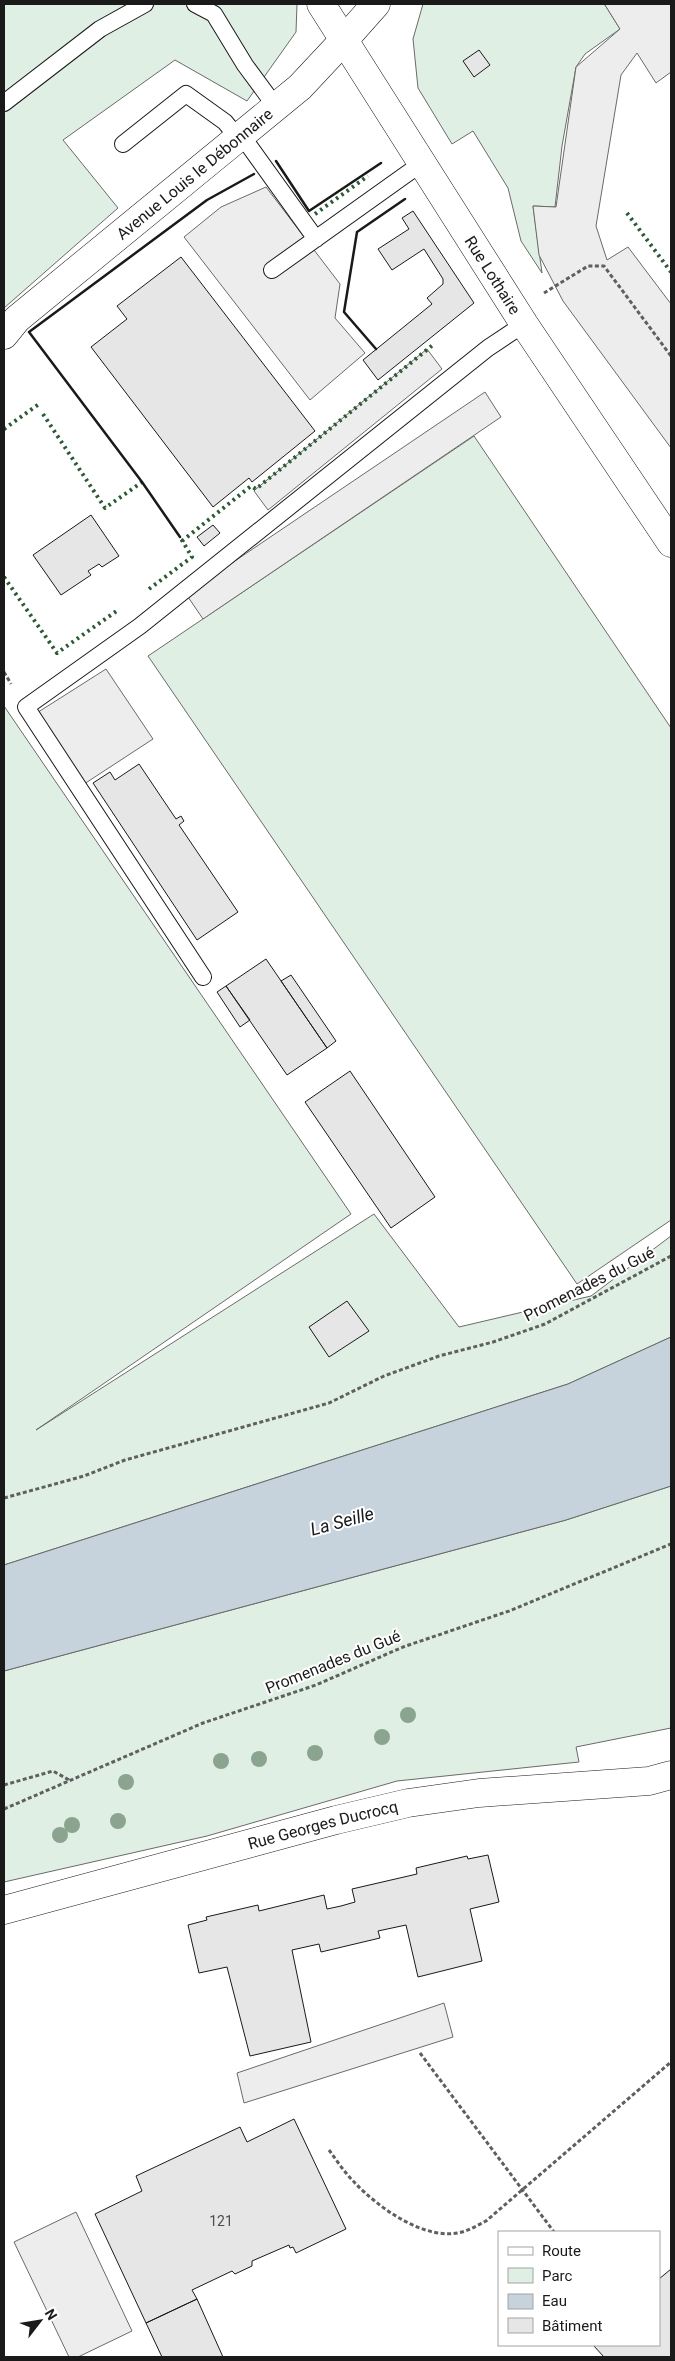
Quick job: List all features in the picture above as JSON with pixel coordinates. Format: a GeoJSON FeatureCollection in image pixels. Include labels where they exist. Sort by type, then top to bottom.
{"type":"FeatureCollection","features":[{"type":"Feature","properties":{"kind":"street","name":"Rue Lothaire"},"geometry":{"type":"LineString","coordinates":[[321,4],[520,318],[671,543]]}},
{"type":"Feature","properties":{"kind":"street","name":"Avenue Louis le Débonnaire"},"geometry":{"type":"LineString","coordinates":[[4,335],[17,319],[300,87],[376,4]]}},
{"type":"Feature","properties":{"kind":"street","name":"Rue Georges Ducrocq"},"geometry":{"type":"LineString","coordinates":[[4,1910],[336,1820],[408,1803],[479,1793],[664,1781]]}},
{"type":"Feature","properties":{"kind":"lane"},"geometry":{"type":"LineString","coordinates":[[4,103],[100,29],[145,4]]}},
{"type":"Feature","properties":{"kind":"lane"},"geometry":{"type":"LineString","coordinates":[[195,4],[214,14],[245,66],[276,107]]}},
{"type":"Feature","properties":{"kind":"lane"},"geometry":{"type":"LineString","coordinates":[[123,144],[186,94],[225,122],[240,137],[316,239]]}},
{"type":"Feature","properties":{"kind":"lane"},"geometry":{"type":"LineString","coordinates":[[272,270],[422,163]]}},
{"type":"Feature","properties":{"kind":"lane"},"geometry":{"type":"LineString","coordinates":[[203,977],[26,707],[140,626],[488,348],[520,318]]}},
{"type":"Feature","properties":{"kind":"path"},"geometry":{"type":"LineString","coordinates":[[520,318],[550,289],[588,266],[604,266],[671,356]]}},
{"type":"Feature","properties":{"kind":"path","name":"Promenades du Gué"},"geometry":{"type":"LineString","coordinates":[[4,1498],[84,1476],[125,1460],[329,1403],[384,1376],[439,1356],[493,1342],[545,1324],[671,1256]]}},
{"type":"Feature","properties":{"kind":"path","name":"Promenades du Gué"},"geometry":{"type":"LineString","coordinates":[[4,1810],[203,1723],[316,1685],[402,1647],[509,1611],[671,1544]]}},
{"type":"Feature","properties":{"kind":"path"},"geometry":{"type":"LineString","coordinates":[[4,1785],[53,1771],[71,1781]]}},
{"type":"Feature","properties":{"kind":"path"},"geometry":{"type":"LineString","coordinates":[[420,2054],[553,2231]]}},
{"type":"Feature","properties":{"kind":"path"},"geometry":{"type":"LineString","coordinates":[[329,2150],[354,2182],[386,2210],[419,2228],[444,2234],[461,2232],[486,2221],[671,2062]]}},
{"type":"Feature","properties":{"kind":"green space"},"geometry":{"type":"Polygon","coordinates":[[[4,4],[297,4],[296,32],[247,101],[175,60],[63,140],[118,208],[4,308],[4,4]]]}},
{"type":"Feature","properties":{"kind":"green space"},"geometry":{"type":"Polygon","coordinates":[[[423,4],[606,4],[620,29],[585,54],[576,67],[562,146],[555,207],[533,206],[542,273],[521,241],[508,188],[473,131],[452,144],[418,88],[413,39],[423,4]]]}},
{"type":"Feature","properties":{"kind":"green space"},"geometry":{"type":"Polygon","coordinates":[[[474,436],[671,728],[671,1220],[577,1284],[148,656],[474,436]]]}},
{"type":"Feature","properties":{"kind":"green space"},"geometry":{"type":"Polygon","coordinates":[[[4,706],[351,1214],[36,1430],[374,1214],[459,1327],[591,1296],[671,1236],[671,1337],[568,1384],[4,1565],[4,706]]]}},
{"type":"Feature","properties":{"kind":"green space"},"geometry":{"type":"Polygon","coordinates":[[[671,1486],[671,1728],[576,1747],[579,1762],[397,1781],[207,1836],[4,1882],[4,1671],[566,1520],[671,1486]]]}},
{"type":"Feature","properties":{"kind":"shaded area"},"geometry":{"type":"Polygon","coordinates":[[[606,4],[671,4],[671,72],[656,83],[637,53],[621,75],[596,226],[607,260],[628,247],[671,304],[671,448],[563,301],[539,255],[533,206],[556,207],[576,67],[620,29],[606,4]]]}},
{"type":"Feature","properties":{"kind":"shaded area"},"geometry":{"type":"Polygon","coordinates":[[[266,187],[340,284],[335,318],[365,353],[310,400],[184,237],[221,207],[266,187]]]}},
{"type":"Feature","properties":{"kind":"shaded area"},"geometry":{"type":"Polygon","coordinates":[[[427,349],[442,369],[268,510],[254,491],[427,349]]]}},
{"type":"Feature","properties":{"kind":"shaded area"},"geometry":{"type":"Polygon","coordinates":[[[485,392],[501,417],[203,619],[186,594],[485,392]]]}},
{"type":"Feature","properties":{"kind":"shaded area"},"geometry":{"type":"Polygon","coordinates":[[[106,669],[153,739],[78,788],[32,716],[106,669]]]}},
{"type":"Feature","properties":{"kind":"shaded area"},"geometry":{"type":"Polygon","coordinates":[[[444,2003],[453,2037],[244,2103],[237,2073],[444,2003]]]}},
{"type":"Feature","properties":{"kind":"shaded area"},"geometry":{"type":"Polygon","coordinates":[[[76,2212],[132,2331],[78,2357],[69,2357],[14,2242],[76,2212]]]}},
{"type":"Feature","properties":{"kind":"water","name":"La Seille"},"geometry":{"type":"Polygon","coordinates":[[[671,1337],[671,1486],[566,1520],[4,1671],[4,1565],[568,1384],[671,1337]]]}},
{"type":"Feature","properties":{"kind":"building"},"geometry":{"type":"Polygon","coordinates":[[[479,50],[490,65],[474,77],[463,61],[479,50]]]}},
{"type":"Feature","properties":{"kind":"building"},"geometry":{"type":"Polygon","coordinates":[[[413,211],[474,303],[378,380],[363,360],[432,304],[427,298],[443,284],[443,279],[424,249],[392,270],[378,249],[409,229],[402,218],[413,211]]]}},
{"type":"Feature","properties":{"kind":"building"},"geometry":{"type":"Polygon","coordinates":[[[181,257],[315,431],[252,482],[249,478],[213,507],[91,347],[127,319],[117,306],[181,257]]]}},
{"type":"Feature","properties":{"kind":"building"},"geometry":{"type":"Polygon","coordinates":[[[91,515],[119,556],[102,567],[99,564],[88,571],[91,575],[61,595],[33,555],[91,515]]]}},
{"type":"Feature","properties":{"kind":"building"},"geometry":{"type":"Polygon","coordinates":[[[213,525],[220,533],[204,546],[197,537],[213,525]]]}},
{"type":"Feature","properties":{"kind":"building"},"geometry":{"type":"Polygon","coordinates":[[[139,764],[176,819],[181,816],[184,821],[179,825],[238,912],[197,940],[93,783],[110,772],[115,780],[139,764]]]}},
{"type":"Feature","properties":{"kind":"building"},"geometry":{"type":"Polygon","coordinates":[[[266,959],[327,1048],[287,1075],[226,986],[266,959]]]}},
{"type":"Feature","properties":{"kind":"building"},"geometry":{"type":"Polygon","coordinates":[[[291,975],[336,1041],[327,1048],[281,981],[291,975]]]}},
{"type":"Feature","properties":{"kind":"building"},"geometry":{"type":"Polygon","coordinates":[[[226,986],[250,1020],[240,1027],[217,992],[226,986]]]}},
{"type":"Feature","properties":{"kind":"building"},"geometry":{"type":"Polygon","coordinates":[[[350,1071],[435,1197],[391,1228],[305,1102],[350,1071]]]}},
{"type":"Feature","properties":{"kind":"building"},"geometry":{"type":"Polygon","coordinates":[[[347,1301],[369,1331],[329,1357],[309,1327],[347,1301]]]}},
{"type":"Feature","properties":{"kind":"building"},"geometry":{"type":"Polygon","coordinates":[[[488,1855],[499,1902],[470,1909],[482,1961],[418,1977],[406,1925],[378,1931],[380,1938],[321,1952],[319,1944],[292,1950],[311,2042],[250,2056],[227,1967],[199,1973],[188,1925],[207,1920],[206,1917],[258,1905],[259,1911],[324,1895],[327,1909],[341,1906],[355,1902],[352,1889],[417,1874],[416,1868],[467,1856],[468,1859],[488,1855]]]}},
{"type":"Feature","properties":{"kind":"building"},"geometry":{"type":"Polygon","coordinates":[[[294,2119],[346,2229],[296,2253],[293,2247],[290,2248],[289,2245],[252,2261],[252,2266],[235,2274],[232,2271],[192,2290],[197,2299],[146,2323],[95,2214],[142,2191],[136,2176],[240,2127],[247,2142],[294,2119]]]}},
{"type":"Feature","properties":{"kind":"building"},"geometry":{"type":"Polygon","coordinates":[[[671,2269],[671,2357],[604,2357],[594,2346],[660,2346],[660,2278],[671,2269]]]}},
{"type":"Feature","properties":{"kind":"building"},"geometry":{"type":"Polygon","coordinates":[[[197,2299],[223,2357],[162,2357],[146,2323],[197,2299]]]}},
{"type":"Feature","properties":{"kind":"hedge"},"geometry":{"type":"LineString","coordinates":[[315,214],[368,176]]}},
{"type":"Feature","properties":{"kind":"hedge"},"geometry":{"type":"LineString","coordinates":[[627,213],[671,272]]}},
{"type":"Feature","properties":{"kind":"hedge"},"geometry":{"type":"LineString","coordinates":[[182,541],[251,486],[256,489],[434,344]]}},
{"type":"Feature","properties":{"kind":"hedge"},"geometry":{"type":"LineString","coordinates":[[4,429],[39,404]]}},
{"type":"Feature","properties":{"kind":"hedge"},"geometry":{"type":"LineString","coordinates":[[43,414],[105,508],[142,482]]}},
{"type":"Feature","properties":{"kind":"hedge"},"geometry":{"type":"LineString","coordinates":[[149,589],[192,557],[180,537]]}},
{"type":"Feature","properties":{"kind":"hedge"},"geometry":{"type":"LineString","coordinates":[[4,577],[57,653],[118,610]]}},
{"type":"Feature","properties":{"kind":"wall"},"geometry":{"type":"LineString","coordinates":[[276,161],[309,211],[381,163]]}},
{"type":"Feature","properties":{"kind":"wall"},"geometry":{"type":"LineString","coordinates":[[180,537],[142,482],[29,332],[207,200],[254,174]]}},
{"type":"Feature","properties":{"kind":"wall"},"geometry":{"type":"LineString","coordinates":[[376,349],[344,312],[357,232],[405,199]]}}]}
